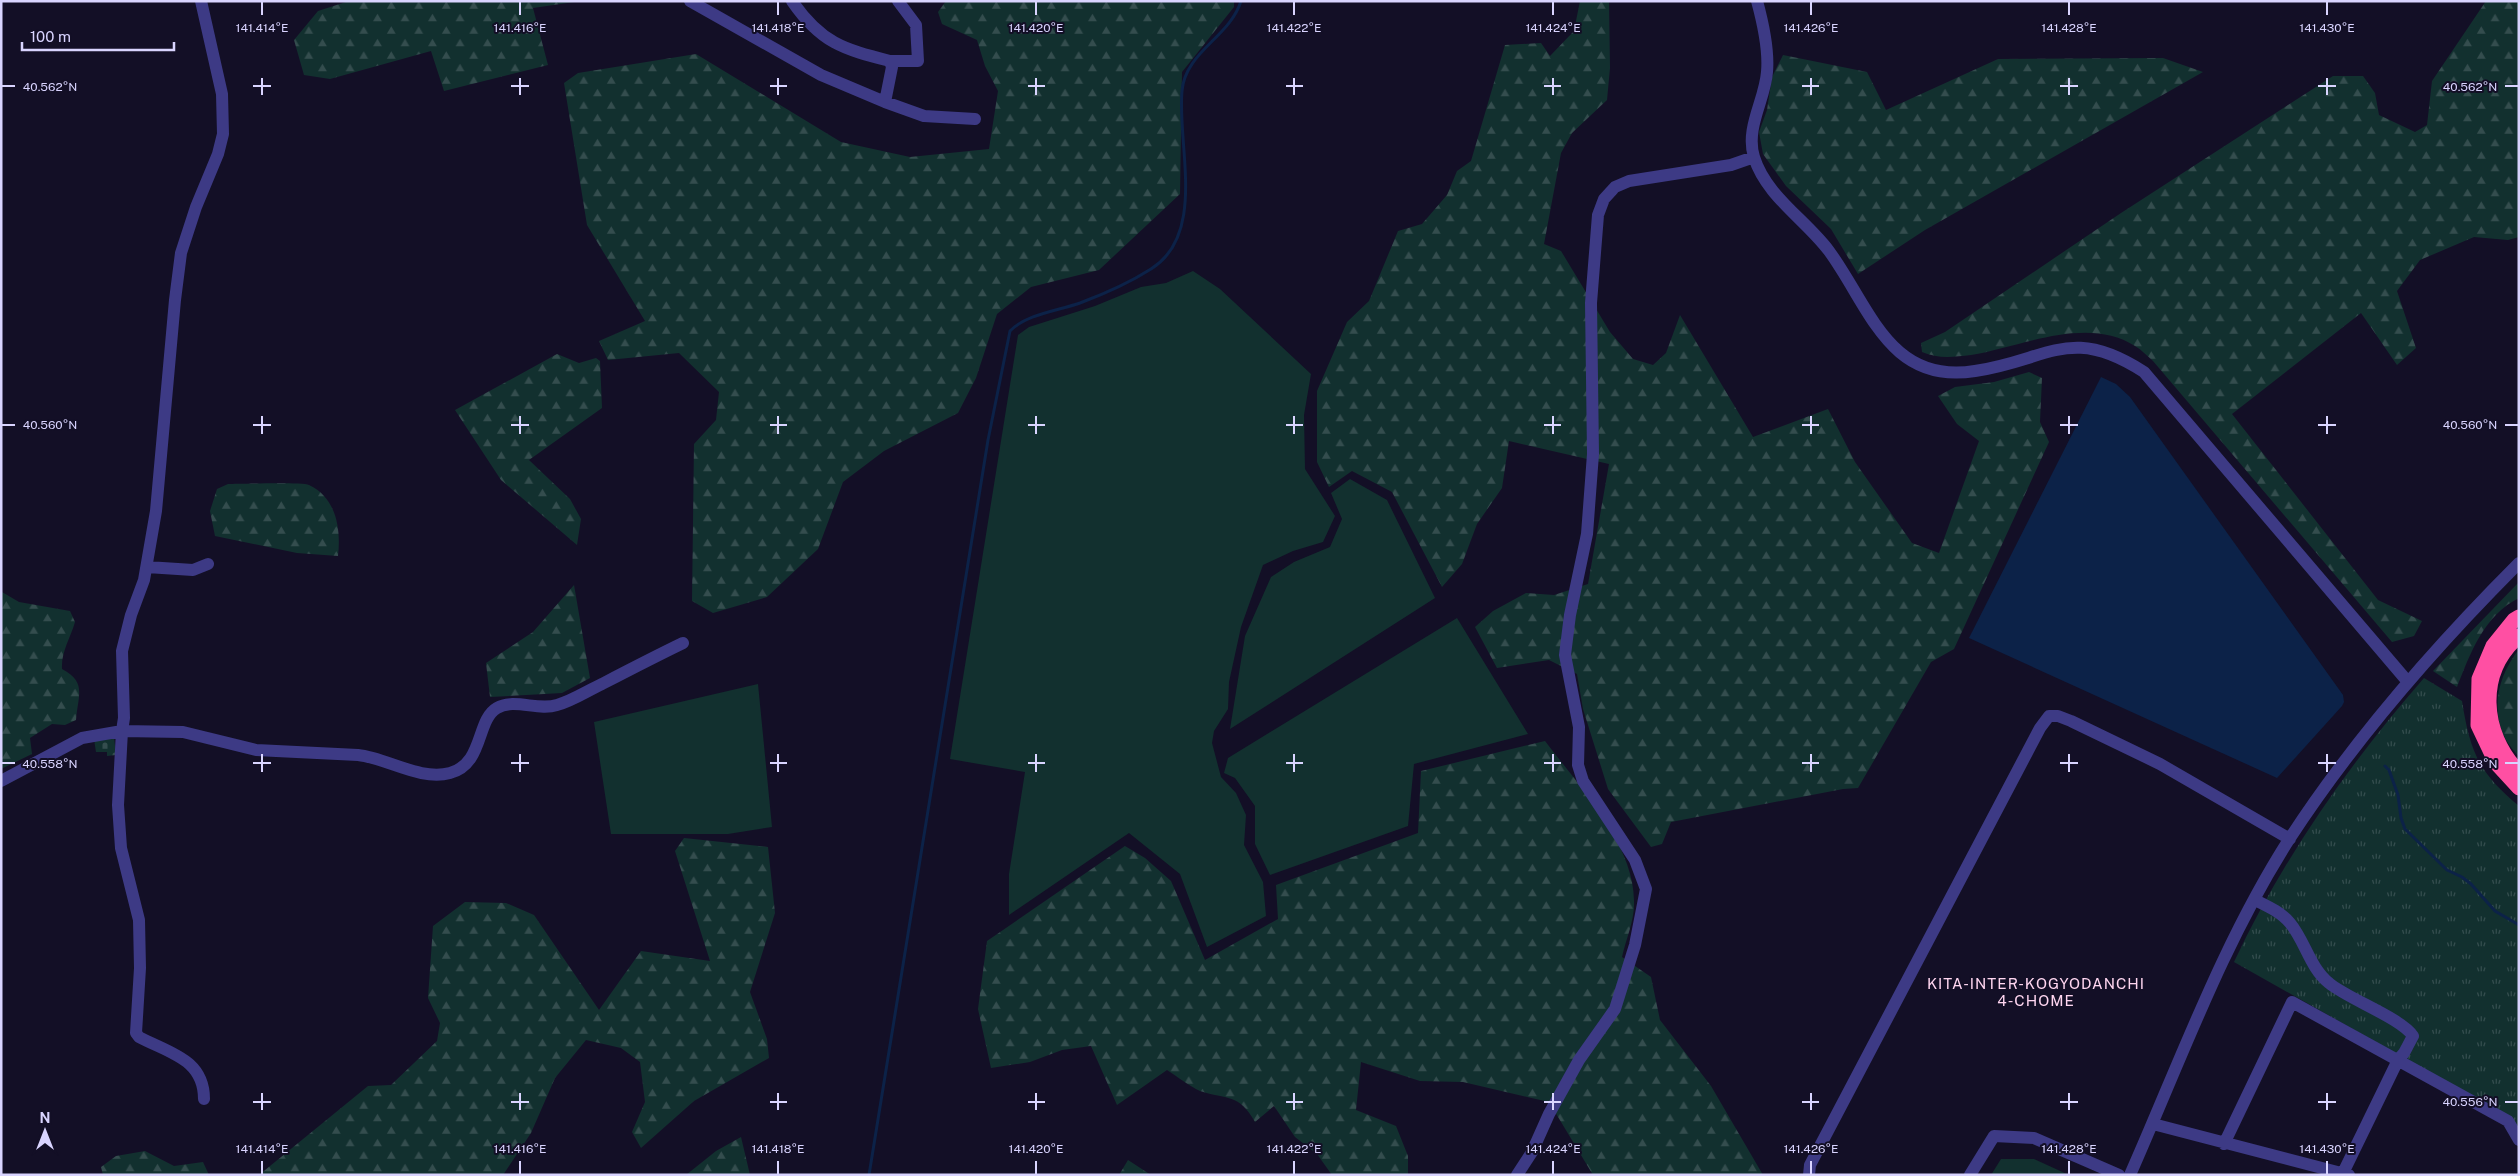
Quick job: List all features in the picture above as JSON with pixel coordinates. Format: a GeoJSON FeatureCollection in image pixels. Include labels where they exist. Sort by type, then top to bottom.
{"type":"FeatureCollection","features":[{"type":"Feature","properties":{"kind":"highway"},"geometry":{"type":"LineString","coordinates":[[2519,617],[2514,620],[2493,646],[2479,679],[2478,725],[2496,763],[2519,788]]}},
{"type":"Feature","properties":{"kind":"highway"},"geometry":{"type":"LineString","coordinates":[[2519,636],[2508,645],[2492,674],[2487,704],[2496,739],[2519,772]]}},
{"type":"Feature","properties":{"kind":"street"},"geometry":{"type":"LineString","coordinates":[[201,1],[222,94],[223,134],[218,154],[196,207],[181,253],[175,300],[162,463],[147,567],[131,615],[122,651],[124,718],[118,805],[121,848],[139,920],[140,968],[136,1033],[138,1037],[194,1067],[204,1084],[204,1099]]}},
{"type":"Feature","properties":{"kind":"street"},"geometry":{"type":"LineString","coordinates":[[690,1],[821,75],[885,102],[924,116],[975,119]]}},
{"type":"Feature","properties":{"kind":"street"},"geometry":{"type":"LineString","coordinates":[[792,1],[816,31],[838,46],[890,61],[923,60],[916,25],[898,1]]}},
{"type":"Feature","properties":{"kind":"street"},"geometry":{"type":"LineString","coordinates":[[1757,1],[1766,42],[1767,73],[1752,134],[1754,157],[1763,176],[1776,194],[1829,251],[1869,316],[1887,340],[1899,352],[1921,367],[1942,373],[1971,372],[1997,368],[2068,347],[2093,348],[2120,357],[2144,372],[2408,682]]}},
{"type":"Feature","properties":{"kind":"street"},"geometry":{"type":"LineString","coordinates":[[885,102],[892,67],[890,61]]}},
{"type":"Feature","properties":{"kind":"street"},"geometry":{"type":"LineString","coordinates":[[1517,1175],[1532,1152],[1549,1114],[1579,1060],[1615,1009],[1635,945],[1646,889],[1635,860],[1583,782],[1578,765],[1579,727],[1565,655],[1570,615],[1587,534],[1593,454],[1591,303],[1598,215],[1604,199],[1615,187],[1629,182],[1730,165],[1754,157]]}},
{"type":"Feature","properties":{"kind":"street"},"geometry":{"type":"LineString","coordinates":[[2130,1175],[2202,1008],[2255,900],[2290,839],[2349,753],[2469,613],[2519,563]]}},
{"type":"Feature","properties":{"kind":"street"},"geometry":{"type":"LineString","coordinates":[[147,567],[192,570],[208,564]]}},
{"type":"Feature","properties":{"kind":"street"},"geometry":{"type":"LineString","coordinates":[[1,781],[82,738],[122,731],[183,732],[256,750],[375,757],[430,775],[450,773],[464,765],[474,752],[488,716],[497,708],[511,704],[555,706],[683,642]]}},
{"type":"Feature","properties":{"kind":"street"},"geometry":{"type":"LineString","coordinates":[[1809,1175],[1810,1165],[1824,1138],[2040,728],[2049,716],[2058,716],[2071,721],[2160,764],[2290,839]]}},
{"type":"Feature","properties":{"kind":"street"},"geometry":{"type":"LineString","coordinates":[[2153,1124],[2224,1144],[2346,1174],[2398,1060],[2413,1036],[2410,1032],[2330,984],[2320,975],[2290,923],[2280,914],[2255,900]]}},
{"type":"Feature","properties":{"kind":"street"},"geometry":{"type":"LineString","coordinates":[[2224,1144],[2292,1002],[2508,1121],[2519,1140]]}},
{"type":"Feature","properties":{"kind":"street"},"geometry":{"type":"LineString","coordinates":[[1970,1175],[1994,1136],[2034,1138],[2118,1175]]}},
{"type":"Feature","properties":{"kind":"green space"},"geometry":{"type":"Polygon","coordinates":[[[349,1],[581,1],[533,8],[548,65],[444,91],[431,51],[330,79],[304,75],[294,40],[318,11],[349,1]]]}},
{"type":"Feature","properties":{"kind":"green space"},"geometry":{"type":"Polygon","coordinates":[[[946,1],[1234,1],[1234,7],[1182,72],[1180,194],[1099,270],[1031,287],[997,314],[976,378],[958,413],[884,451],[843,482],[818,549],[767,597],[713,613],[692,601],[694,444],[716,420],[719,392],[679,353],[608,360],[599,341],[645,321],[587,225],[564,83],[578,73],[696,54],[841,142],[910,157],[989,149],[998,91],[985,66],[977,40],[942,24],[938,12],[946,1]]]}},
{"type":"Feature","properties":{"kind":"green space"},"geometry":{"type":"Polygon","coordinates":[[[1580,1],[1609,1],[1610,68],[1607,100],[1572,133],[1561,153],[1544,244],[1561,251],[1610,332],[1633,359],[1653,365],[1666,353],[1680,315],[1753,437],[1828,409],[1855,462],[1912,543],[1939,553],[1979,441],[1957,424],[1938,396],[1955,387],[1994,382],[2029,372],[2042,378],[2040,422],[2049,442],[1954,649],[1931,662],[1858,788],[1843,789],[1671,822],[1662,844],[1651,847],[1608,789],[1583,709],[1577,674],[1549,660],[1497,668],[1475,627],[1493,611],[1526,593],[1554,595],[1588,584],[1609,464],[1509,441],[1502,488],[1477,524],[1462,564],[1442,587],[1392,492],[1352,471],[1329,487],[1317,462],[1317,391],[1347,322],[1369,301],[1398,231],[1422,224],[1447,195],[1457,171],[1471,161],[1505,45],[1541,43],[1550,56],[1574,31],[1580,1]]]}},
{"type":"Feature","properties":{"kind":"green space"},"geometry":{"type":"Polygon","coordinates":[[[2486,1],[2519,1],[2519,237],[2508,240],[2474,237],[2420,260],[2397,291],[2416,348],[2397,365],[2361,313],[2232,414],[2378,600],[2422,621],[2414,636],[2392,642],[2153,361],[2135,346],[2116,337],[2096,333],[2075,333],[2032,340],[1971,355],[1940,357],[1922,352],[1921,343],[1945,332],[2121,213],[2333,76],[2363,76],[2375,93],[2379,115],[2415,132],[2427,125],[2432,81],[2486,1]]]}},
{"type":"Feature","properties":{"kind":"green space"},"geometry":{"type":"Polygon","coordinates":[[[1783,55],[1867,72],[1886,110],[1998,59],[2163,58],[2203,72],[1925,230],[1858,274],[1831,229],[1786,186],[1763,154],[1759,132],[1767,110],[1772,77],[1783,55]]]}},
{"type":"Feature","properties":{"kind":"green space"},"geometry":{"type":"Polygon","coordinates":[[[1193,271],[1220,289],[1311,374],[1304,415],[1305,469],[1335,516],[1323,542],[1293,551],[1263,565],[1241,627],[1229,682],[1228,709],[1214,731],[1212,743],[1221,777],[1236,793],[1246,815],[1244,845],[1263,882],[1266,916],[1207,947],[1180,874],[1129,833],[1009,915],[1009,874],[1025,772],[950,759],[1018,335],[1029,327],[1095,306],[1141,287],[1166,283],[1193,271]]]}},
{"type":"Feature","properties":{"kind":"green space"},"geometry":{"type":"Polygon","coordinates":[[[557,354],[579,363],[596,358],[600,361],[602,408],[529,460],[570,499],[581,519],[577,545],[501,480],[455,410],[557,354]]]}},
{"type":"Feature","properties":{"kind":"green space"},"geometry":{"type":"Polygon","coordinates":[[[1350,479],[1387,500],[1435,598],[1230,729],[1245,636],[1271,577],[1294,562],[1330,547],[1342,519],[1331,493],[1350,479]]]}},
{"type":"Feature","properties":{"kind":"green space"},"geometry":{"type":"Polygon","coordinates":[[[283,483],[309,485],[326,498],[331,506],[338,526],[338,556],[297,553],[215,536],[210,511],[217,489],[228,484],[283,483]]]}},
{"type":"Feature","properties":{"kind":"green space"},"geometry":{"type":"Polygon","coordinates":[[[2519,582],[2519,598],[2496,614],[2487,625],[2473,649],[2457,687],[2433,671],[2519,582]]]}},
{"type":"Feature","properties":{"kind":"green space"},"geometry":{"type":"Polygon","coordinates":[[[574,585],[590,678],[562,693],[490,697],[486,663],[533,632],[574,585]]]}},
{"type":"Feature","properties":{"kind":"green space"},"geometry":{"type":"Polygon","coordinates":[[[2,592],[19,602],[70,611],[75,622],[64,651],[62,669],[75,679],[78,684],[79,696],[76,720],[65,725],[52,724],[30,738],[32,754],[1,769],[2,592]]]}},
{"type":"Feature","properties":{"kind":"green space"},"geometry":{"type":"Polygon","coordinates":[[[1457,618],[1528,734],[1414,764],[1408,826],[1270,875],[1255,844],[1255,806],[1235,778],[1224,773],[1228,758],[1457,618]]]}},
{"type":"Feature","properties":{"kind":"green space"},"geometry":{"type":"Polygon","coordinates":[[[2519,649],[2519,757],[2509,745],[2500,726],[2498,703],[2499,691],[2506,669],[2519,649]]]}},
{"type":"Feature","properties":{"kind":"green space"},"geometry":{"type":"Polygon","coordinates":[[[2424,678],[2462,701],[2469,734],[2478,760],[2494,783],[2519,806],[2519,1129],[2376,1042],[2234,962],[2274,886],[2319,813],[2370,744],[2424,678]]]}},
{"type":"Feature","properties":{"kind":"green space"},"geometry":{"type":"Polygon","coordinates":[[[758,684],[772,827],[728,834],[611,834],[594,722],[758,684]]]}},
{"type":"Feature","properties":{"kind":"green space"},"geometry":{"type":"Polygon","coordinates":[[[114,737],[116,755],[107,756],[107,752],[96,752],[94,739],[114,737]]]}},
{"type":"Feature","properties":{"kind":"green space"},"geometry":{"type":"Polygon","coordinates":[[[1545,741],[1602,816],[1615,836],[1625,858],[1632,879],[1634,908],[1622,957],[1651,977],[1660,1020],[1711,1086],[1763,1175],[1593,1175],[1549,1102],[1463,1082],[1420,1081],[1361,1062],[1356,1110],[1396,1126],[1408,1156],[1408,1175],[1332,1175],[1317,1154],[1295,1137],[1274,1106],[1255,1122],[1238,1102],[1200,1091],[1167,1070],[1117,1105],[1091,1046],[1062,1050],[1030,1062],[991,1068],[978,1009],[987,941],[1125,846],[1145,858],[1171,881],[1205,960],[1278,919],[1276,885],[1418,833],[1421,771],[1545,741]]]}},
{"type":"Feature","properties":{"kind":"green space"},"geometry":{"type":"Polygon","coordinates":[[[684,838],[768,847],[775,913],[750,992],[767,1039],[769,1058],[694,1101],[641,1148],[632,1132],[645,1102],[640,1062],[621,1048],[586,1040],[555,1078],[531,1133],[503,1175],[259,1175],[368,1086],[391,1085],[437,1041],[440,1023],[428,998],[433,926],[465,902],[506,903],[534,915],[599,1010],[641,951],[710,961],[675,851],[684,838]]]}},
{"type":"Feature","properties":{"kind":"green space"},"geometry":{"type":"Polygon","coordinates":[[[741,1137],[750,1175],[686,1175],[716,1151],[741,1137]]]}},
{"type":"Feature","properties":{"kind":"green space"},"geometry":{"type":"Polygon","coordinates":[[[145,1151],[174,1166],[203,1162],[209,1175],[103,1175],[101,1167],[116,1156],[145,1151]]]}},
{"type":"Feature","properties":{"kind":"green space"},"geometry":{"type":"Polygon","coordinates":[[[2001,1159],[2034,1159],[2069,1175],[1991,1175],[2001,1159]]]}},
{"type":"Feature","properties":{"kind":"green space"},"geometry":{"type":"Polygon","coordinates":[[[1128,1160],[1151,1175],[1119,1175],[1128,1160]]]}},
{"type":"Feature","properties":{"kind":"water"},"geometry":{"type":"Polygon","coordinates":[[[2101,377],[2116,384],[2130,397],[2343,695],[2344,702],[2342,706],[2277,778],[1969,638],[2101,377]]]}},
{"type":"Feature","properties":{"kind":"waterway"},"geometry":{"type":"LineString","coordinates":[[869,1175],[988,440],[1010,331],[1017,325],[1034,317],[1080,303],[1125,284],[1151,269],[1168,254],[1179,234],[1184,212],[1186,187],[1182,91],[1185,77],[1199,55],[1228,25],[1241,1]]}},
{"type":"Feature","properties":{"kind":"waterway"},"geometry":{"type":"LineString","coordinates":[[2385,766],[2389,770],[2398,795],[2401,818],[2405,829],[2447,870],[2462,877],[2471,884],[2495,911],[2519,925]]}},
{"type":"Feature","properties":{"kind":"district","name":"KITA-INTER-KOGYODANCHI 4-CHOME"},"geometry":{"type":"Point","coordinates":[2036,992]}}]}
